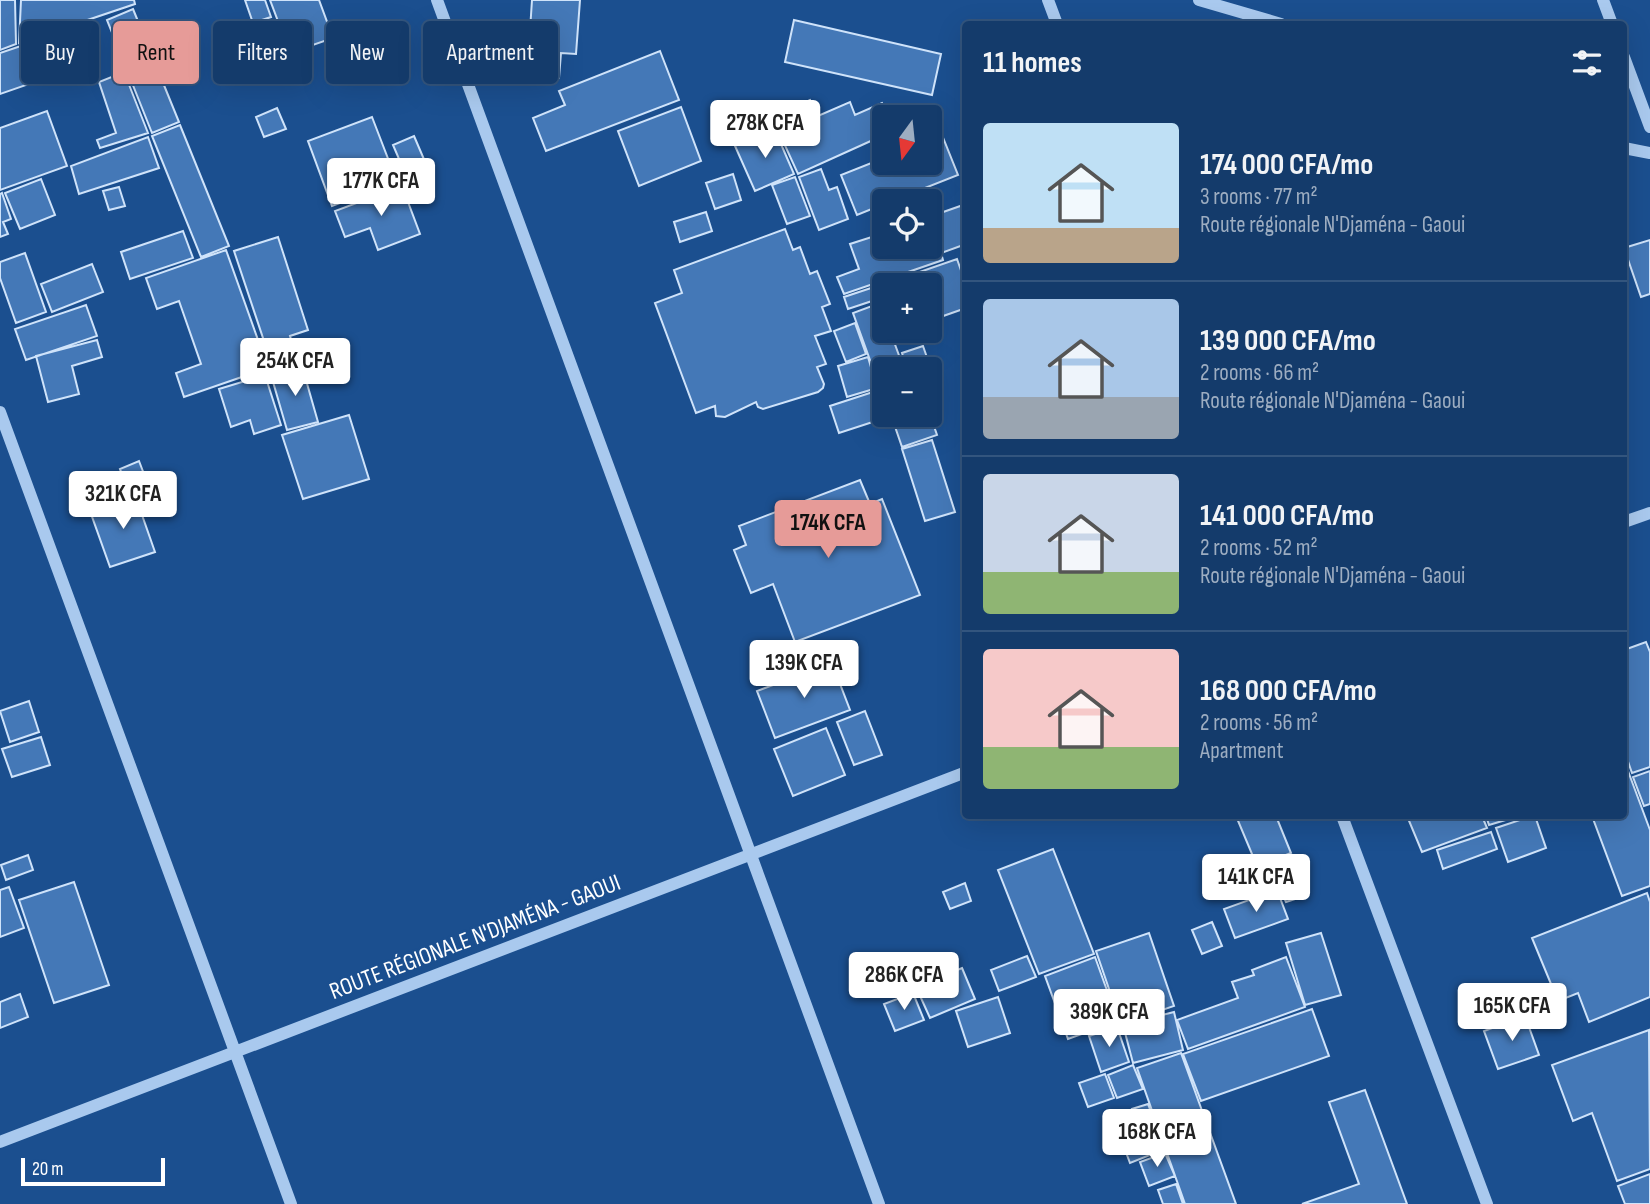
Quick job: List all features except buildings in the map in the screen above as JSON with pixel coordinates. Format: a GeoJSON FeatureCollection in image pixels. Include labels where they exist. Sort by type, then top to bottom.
{"type":"FeatureCollection","features":[{"type":"Feature","properties":{"kind":"street"},"geometry":{"type":"LineString","coordinates":[[437,0],[879,1204]]}},
{"type":"Feature","properties":{"kind":"street"},"geometry":{"type":"LineString","coordinates":[[1048,0],[1056,21]]}},
{"type":"Feature","properties":{"kind":"street"},"geometry":{"type":"LineString","coordinates":[[1199,0],[1272,21]]}},
{"type":"Feature","properties":{"kind":"street"},"geometry":{"type":"LineString","coordinates":[[1603,0],[1611,21]]}},
{"type":"Feature","properties":{"kind":"street"},"geometry":{"type":"LineString","coordinates":[[1627,65],[1650,127]]}},
{"type":"Feature","properties":{"kind":"street"},"geometry":{"type":"LineString","coordinates":[[1627,149],[1650,153]]}},
{"type":"Feature","properties":{"kind":"street"},"geometry":{"type":"LineString","coordinates":[[0,412],[290,1204]]}},
{"type":"Feature","properties":{"kind":"street"},"geometry":{"type":"LineString","coordinates":[[1627,521],[1650,513]]}},
{"type":"Feature","properties":{"kind":"street","name":"ROUTE RÉGIONALE N'DJAMÉNA - GAOUI"},"geometry":{"type":"LineString","coordinates":[[0,1142],[962,774]]}},
{"type":"Feature","properties":{"kind":"street"},"geometry":{"type":"LineString","coordinates":[[1343,819],[1486,1204]]}}]}
